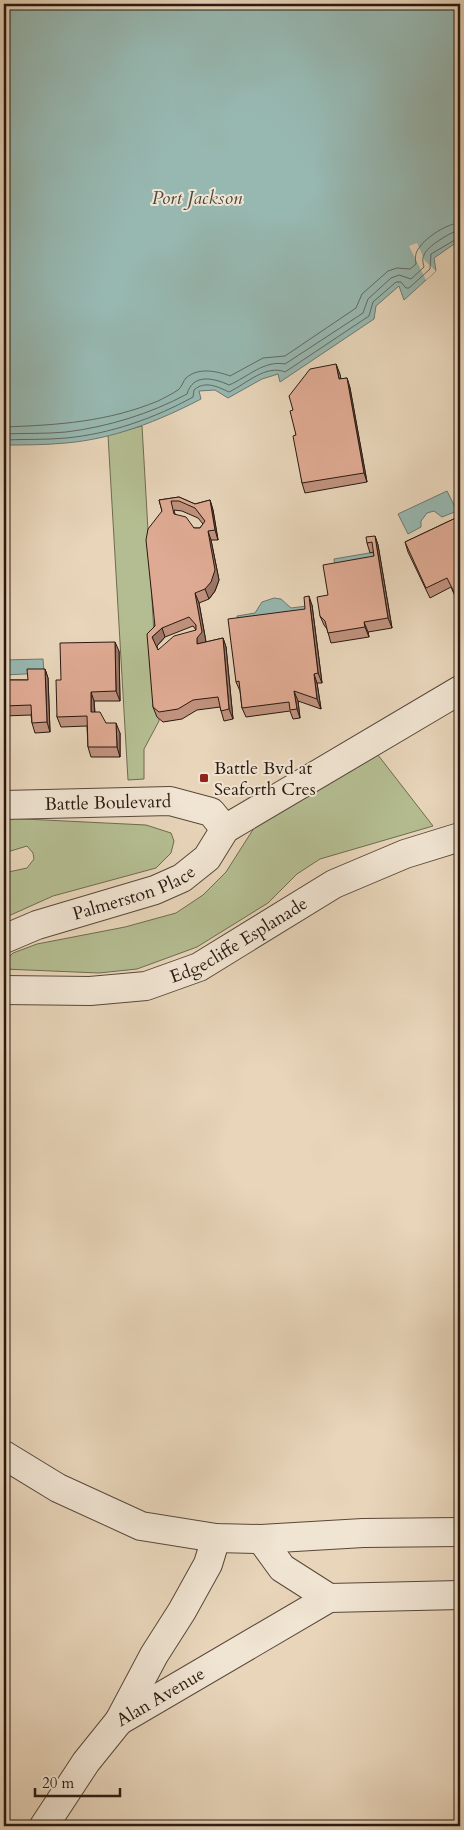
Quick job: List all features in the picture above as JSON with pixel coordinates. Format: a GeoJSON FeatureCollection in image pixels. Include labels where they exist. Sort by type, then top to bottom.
{"type":"FeatureCollection","features":[{"type":"Feature","properties":{"kind":"street"},"geometry":{"type":"LineString","coordinates":[[218,821],[460,690]]}},
{"type":"Feature","properties":{"kind":"street","name":"Battle Boulevard"},"geometry":{"type":"LineString","coordinates":[[4,805],[170,801],[218,821]]}},
{"type":"Feature","properties":{"kind":"street","name":"Palmerston Place"},"geometry":{"type":"LineString","coordinates":[[4,939],[37,925],[155,890],[182,878],[207,858],[218,821]]}},
{"type":"Feature","properties":{"kind":"street","name":"Edgecliffe Esplanade"},"geometry":{"type":"LineString","coordinates":[[4,990],[90,992],[146,986],[198,967],[334,884],[405,854],[460,837]]}},
{"type":"Feature","properties":{"kind":"street"},"geometry":{"type":"LineString","coordinates":[[4,1455],[58,1488],[141,1526],[216,1538],[261,1539],[363,1533],[460,1532]]}},
{"type":"Feature","properties":{"kind":"street","name":"Alan Avenue"},"geometry":{"type":"LineString","coordinates":[[119,1721],[154,1655],[204,1572],[216,1538]]}},
{"type":"Feature","properties":{"kind":"street"},"geometry":{"type":"LineString","coordinates":[[261,1539],[282,1568],[329,1598]]}},
{"type":"Feature","properties":{"kind":"street","name":"Alan Avenue"},"geometry":{"type":"LineString","coordinates":[[119,1721],[329,1598],[460,1595]]}},
{"type":"Feature","properties":{"kind":"street"},"geometry":{"type":"LineString","coordinates":[[44,1826],[86,1762],[119,1721]]}},
{"type":"Feature","properties":{"kind":"green space"},"geometry":{"type":"Polygon","coordinates":[[[142,426],[159,721],[144,749],[144,779],[128,780],[108,435],[142,426]]]}},
{"type":"Feature","properties":{"kind":"green space"},"geometry":{"type":"Polygon","coordinates":[[[378,755],[433,826],[320,859],[297,874],[268,903],[197,947],[137,969],[99,973],[4,969],[5,961],[13,953],[37,944],[125,927],[176,913],[203,895],[226,872],[254,828],[378,755]]]}},
{"type":"Feature","properties":{"kind":"green space"},"geometry":{"type":"Polygon","coordinates":[[[4,818],[146,825],[171,833],[174,841],[171,853],[156,868],[53,896],[4,918],[4,873],[27,868],[34,859],[33,853],[27,846],[4,853],[4,818]]]}},
{"type":"Feature","properties":{"kind":"water","name":"Port Jackson"},"geometry":{"type":"Polygon","coordinates":[[[4,4],[460,4],[460,240],[434,258],[436,271],[404,300],[399,286],[376,306],[374,319],[280,382],[278,374],[262,379],[228,398],[215,390],[199,391],[201,399],[185,407],[152,422],[101,438],[58,444],[4,445],[4,4]]]}},
{"type":"Feature","properties":{"kind":"water"},"geometry":{"type":"Polygon","coordinates":[[[447,491],[457,511],[442,517],[434,511],[427,513],[421,521],[421,527],[408,534],[398,514],[447,491]]]}},
{"type":"Feature","properties":{"kind":"water"},"geometry":{"type":"Polygon","coordinates":[[[375,552],[378,566],[336,573],[334,559],[375,552]]]}},
{"type":"Feature","properties":{"kind":"water"},"geometry":{"type":"Polygon","coordinates":[[[274,598],[281,599],[291,608],[307,606],[309,619],[239,628],[237,616],[255,613],[262,602],[274,598]]]}},
{"type":"Feature","properties":{"kind":"water"},"geometry":{"type":"Polygon","coordinates":[[[43,659],[44,673],[4,675],[4,660],[43,659]]]}},
{"type":"Feature","properties":{"kind":"pier"},"geometry":{"type":"Polygon","coordinates":[[[417,243],[425,261],[436,271],[426,280],[409,246],[417,243]]]}},
{"type":"Feature","properties":{"kind":"building"},"geometry":{"type":"Polygon","coordinates":[[[336,364],[339,379],[347,378],[364,473],[302,483],[293,436],[296,435],[290,411],[293,410],[289,396],[310,369],[336,364]]]}},
{"type":"Feature","properties":{"kind":"building"},"geometry":{"type":"Polygon","coordinates":[[[179,497],[195,504],[210,500],[215,530],[208,531],[215,570],[211,582],[205,589],[195,593],[202,632],[197,638],[197,644],[223,638],[229,709],[221,711],[218,697],[193,700],[178,709],[159,712],[153,707],[147,634],[155,626],[146,540],[148,529],[162,511],[159,500],[179,497]],[[171,501],[174,514],[186,517],[194,528],[200,528],[205,521],[195,508],[179,501],[171,501]],[[189,617],[162,628],[152,637],[158,650],[174,636],[196,630],[196,625],[189,617]]]}},
{"type":"Feature","properties":{"kind":"building"},"geometry":{"type":"Polygon","coordinates":[[[460,516],[460,604],[447,578],[426,588],[405,542],[460,516]]]}},
{"type":"Feature","properties":{"kind":"building"},"geometry":{"type":"Polygon","coordinates":[[[375,536],[388,618],[364,622],[365,627],[328,633],[325,621],[320,616],[317,597],[328,595],[323,565],[374,556],[372,542],[367,543],[366,537],[375,536]]]}},
{"type":"Feature","properties":{"kind":"building"},"geometry":{"type":"Polygon","coordinates":[[[309,596],[318,673],[314,674],[317,699],[294,691],[297,709],[290,710],[289,702],[242,708],[239,681],[236,682],[228,619],[305,609],[304,597],[309,596]]]}},
{"type":"Feature","properties":{"kind":"building"},"geometry":{"type":"Polygon","coordinates":[[[115,642],[116,691],[91,692],[91,712],[100,712],[106,723],[116,723],[117,747],[88,747],[87,716],[57,717],[56,680],[61,680],[60,643],[115,642]]]}},
{"type":"Feature","properties":{"kind":"building"},"geometry":{"type":"Polygon","coordinates":[[[27,669],[45,669],[47,722],[32,723],[31,705],[4,706],[4,680],[28,680],[27,669]]]}},
{"type":"Feature","properties":{"kind":"place","name":"Battle Bvd at Seaforth Cres"},"geometry":{"type":"Point","coordinates":[204,778]}}]}
